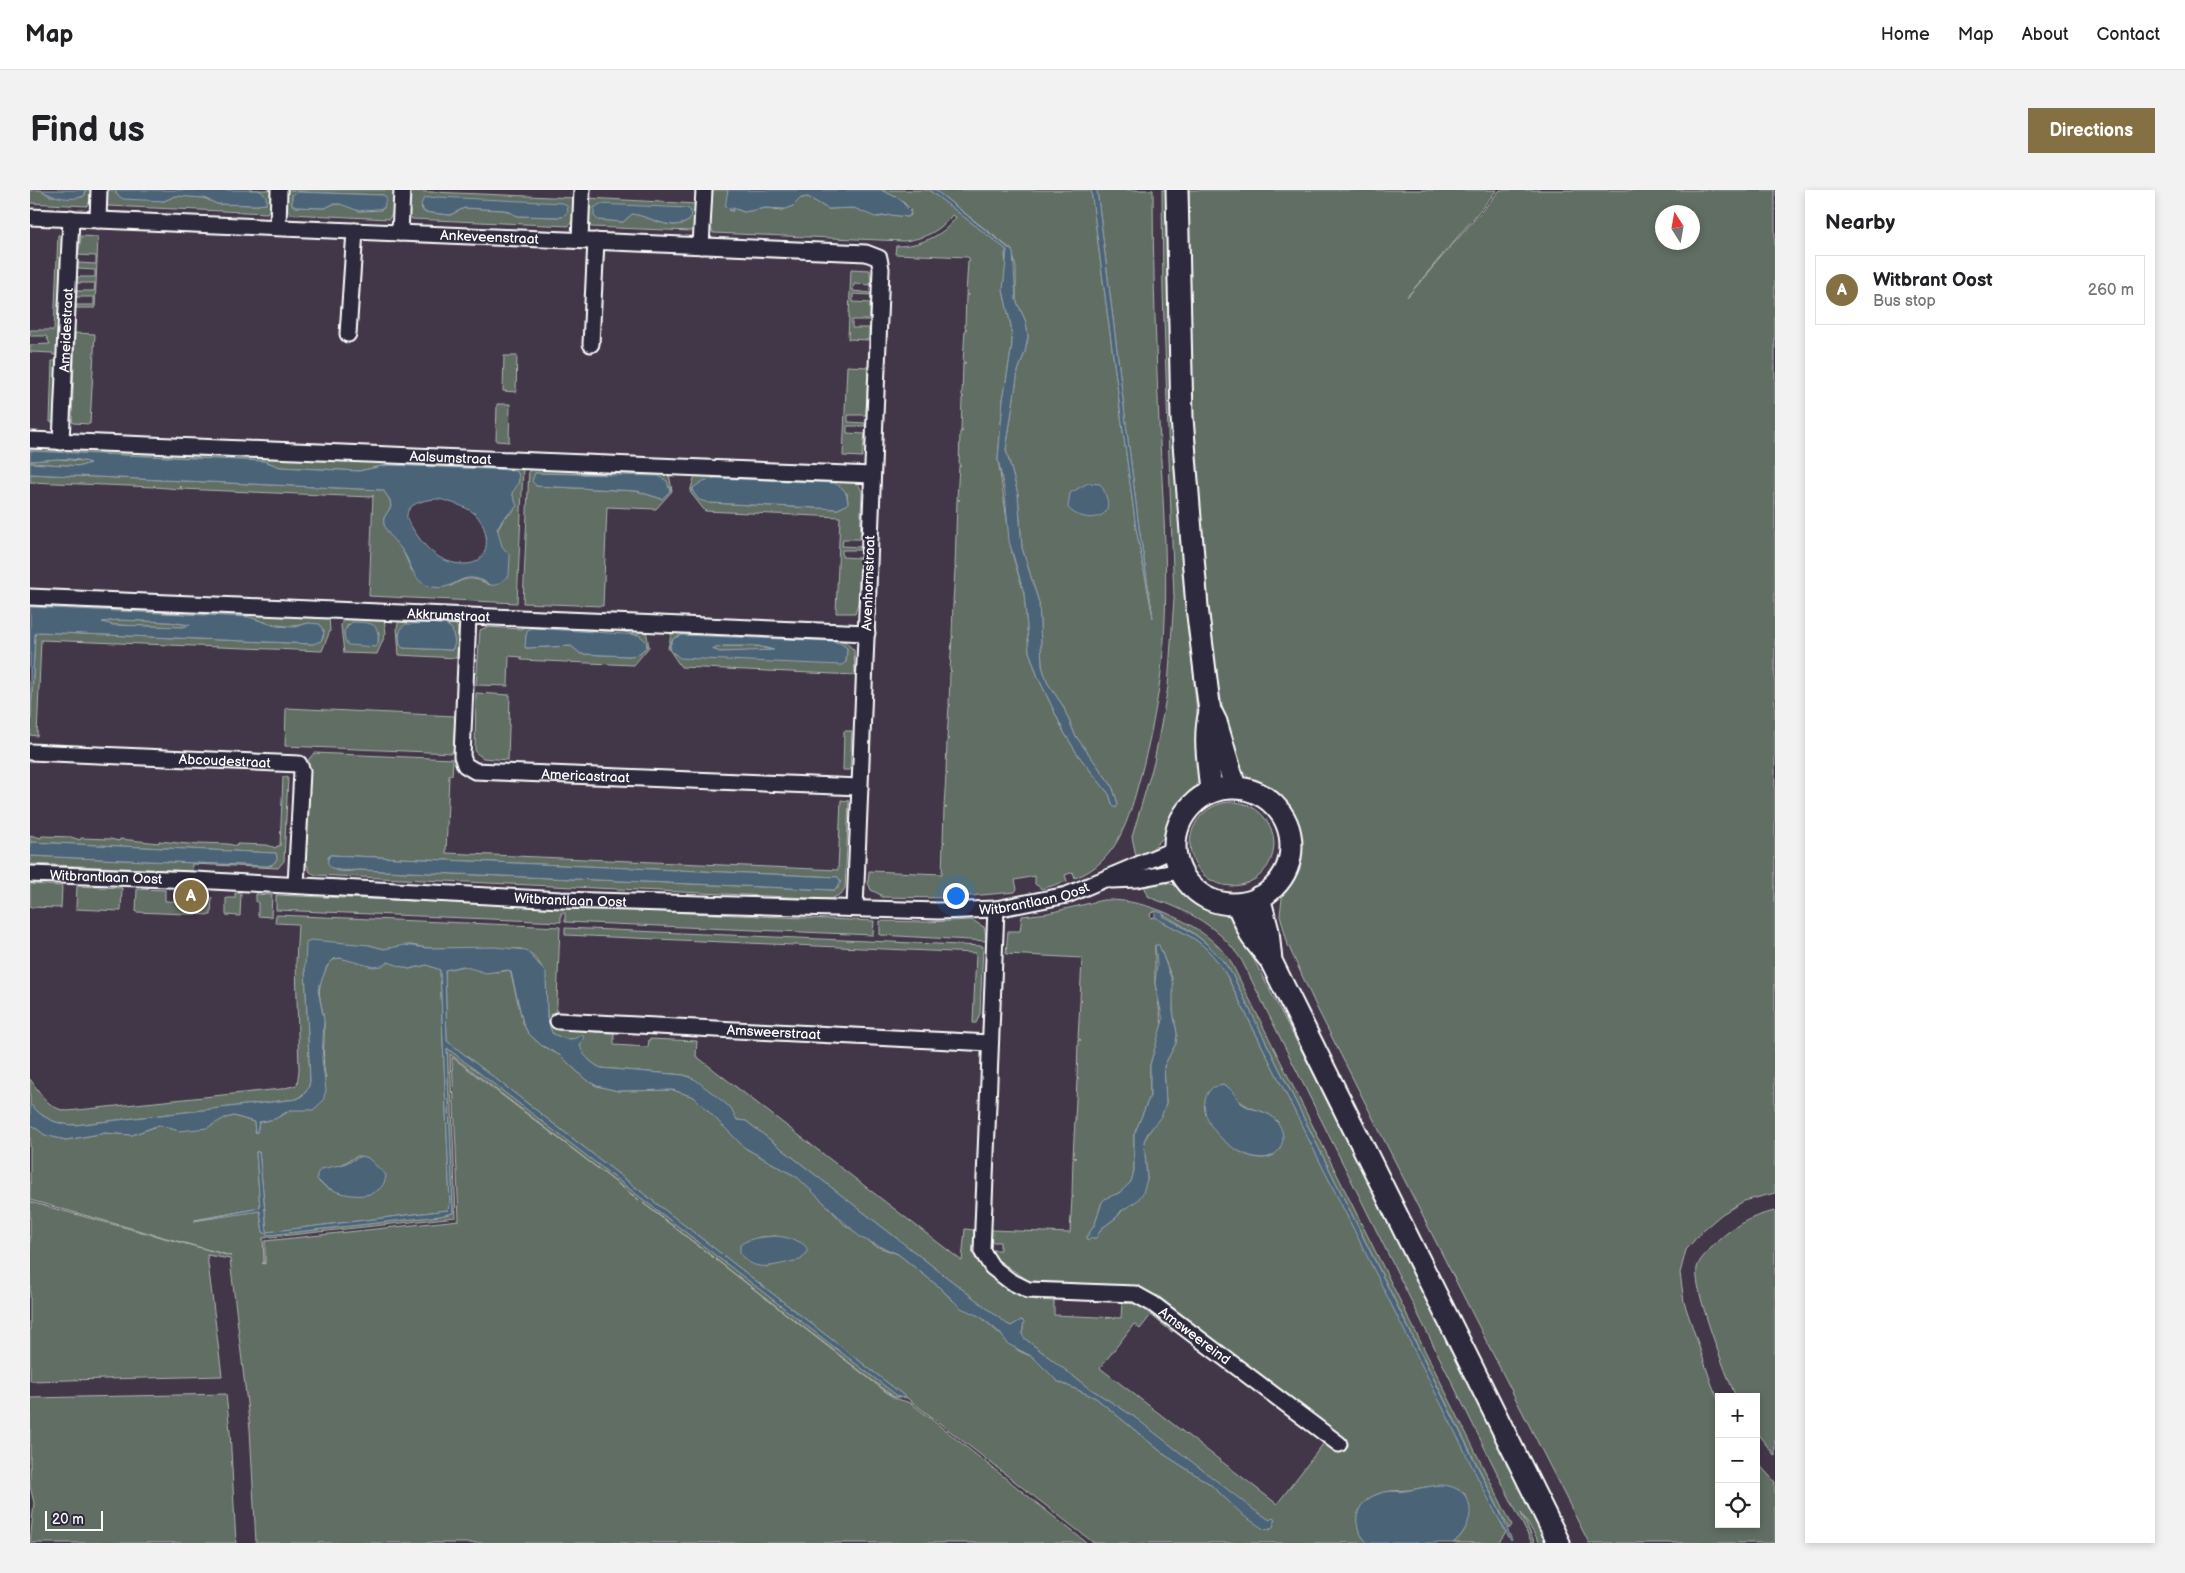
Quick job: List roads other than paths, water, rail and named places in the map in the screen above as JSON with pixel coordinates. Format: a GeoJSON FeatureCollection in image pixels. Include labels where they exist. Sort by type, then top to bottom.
{"type":"FeatureCollection","features":[{"type":"Feature","properties":{"kind":"main road"},"geometry":{"type":"LineString","coordinates":[[1177,190],[1183,428],[1197,608],[1210,712],[1207,725],[1207,747],[1211,792]]}},
{"type":"Feature","properties":{"kind":"main road"},"geometry":{"type":"LineString","coordinates":[[1210,712],[1216,722],[1234,787]]}},
{"type":"Feature","properties":{"kind":"main road"},"geometry":{"type":"LineString","coordinates":[[1234,787],[1258,793],[1275,805],[1287,823],[1292,843],[1289,864],[1279,883],[1251,902],[1237,904],[1220,902],[1202,895],[1188,883],[1180,871],[1175,849],[1177,831],[1184,815],[1196,801],[1211,792],[1234,787]]}},
{"type":"Feature","properties":{"kind":"main road"},"geometry":{"type":"LineString","coordinates":[[1259,897],[1268,931],[1271,961]]}},
{"type":"Feature","properties":{"kind":"main road"},"geometry":{"type":"LineString","coordinates":[[1237,904],[1252,936],[1271,961],[1559,1543]]}},
{"type":"Feature","properties":{"kind":"street"},"geometry":{"type":"LineString","coordinates":[[98,220],[100,190]]}},
{"type":"Feature","properties":{"kind":"street"},"geometry":{"type":"LineString","coordinates":[[278,228],[279,190]]}},
{"type":"Feature","properties":{"kind":"street"},"geometry":{"type":"LineString","coordinates":[[400,233],[402,190]]}},
{"type":"Feature","properties":{"kind":"street"},"geometry":{"type":"LineString","coordinates":[[580,240],[582,190]]}},
{"type":"Feature","properties":{"kind":"street"},"geometry":{"type":"LineString","coordinates":[[701,246],[704,190]]}},
{"type":"Feature","properties":{"kind":"street","name":"Ankeveenstraat"},"geometry":{"type":"LineString","coordinates":[[30,217],[866,253],[879,258]]}},
{"type":"Feature","properties":{"kind":"street","name":"Ameidestraat"},"geometry":{"type":"LineString","coordinates":[[61,442],[71,218]]}},
{"type":"Feature","properties":{"kind":"street"},"geometry":{"type":"LineString","coordinates":[[348,334],[354,231]]}},
{"type":"Feature","properties":{"kind":"street"},"geometry":{"type":"LineString","coordinates":[[592,344],[596,241]]}},
{"type":"Feature","properties":{"kind":"street","name":"Avenhornstraat"},"geometry":{"type":"LineString","coordinates":[[855,908],[881,269],[879,258]]}},
{"type":"Feature","properties":{"kind":"street","name":"Aalsumstraat"},"geometry":{"type":"LineString","coordinates":[[30,440],[872,475]]}},
{"type":"Feature","properties":{"kind":"street","name":"Akkrumstraat"},"geometry":{"type":"LineString","coordinates":[[30,597],[867,633]]}},
{"type":"Feature","properties":{"kind":"street","name":"Americastraat"},"geometry":{"type":"LineString","coordinates":[[468,616],[462,756],[465,766],[475,771],[860,787]]}},
{"type":"Feature","properties":{"kind":"street","name":"Abcoudestraat"},"geometry":{"type":"LineString","coordinates":[[30,752],[299,764],[302,771],[296,885]]}},
{"type":"Feature","properties":{"kind":"street","name":"Witbrantlaan Oost"},"geometry":{"type":"LineString","coordinates":[[30,874],[296,885],[562,900],[938,911],[996,909],[1067,896],[1107,880],[1134,865],[1175,849]]}},
{"type":"Feature","properties":{"kind":"street","name":"Witbrantlaan Oost"},"geometry":{"type":"LineString","coordinates":[[1107,880],[1138,879],[1180,871]]}},
{"type":"Feature","properties":{"kind":"street"},"geometry":{"type":"LineString","coordinates":[[990,1043],[996,909]]}},
{"type":"Feature","properties":{"kind":"street","name":"Amsweerstraat"},"geometry":{"type":"LineString","coordinates":[[558,1021],[990,1043]]}},
{"type":"Feature","properties":{"kind":"street","name":"Amsweereind"},"geometry":{"type":"LineString","coordinates":[[990,1043],[982,1251],[992,1267],[1010,1281],[1028,1290],[1135,1294],[1154,1304],[1339,1444]]}},
{"type":"Feature","properties":{"kind":"water"},"geometry":{"type":"Polygon","coordinates":[[[41,190],[85,190],[85,195],[75,198],[63,198],[41,190]]]}},
{"type":"Feature","properties":{"kind":"water"},"geometry":{"type":"Polygon","coordinates":[[[116,190],[258,190],[266,197],[266,204],[217,204],[204,198],[175,196],[164,201],[123,199],[116,194],[116,190]]]}},
{"type":"Feature","properties":{"kind":"water"},"geometry":{"type":"Polygon","coordinates":[[[728,190],[881,190],[900,199],[911,213],[908,217],[891,215],[875,217],[854,208],[828,209],[808,197],[801,198],[793,206],[786,209],[765,208],[744,212],[733,208],[730,211],[730,208],[725,207],[728,190]]]}},
{"type":"Feature","properties":{"kind":"water"},"geometry":{"type":"Polygon","coordinates":[[[929,190],[935,190],[1013,252],[1016,300],[1026,322],[1028,337],[1018,371],[1006,450],[1018,494],[1022,548],[1039,603],[1042,666],[1047,682],[1063,706],[1075,735],[1112,786],[1118,804],[1116,808],[1113,806],[1109,794],[1078,755],[1064,732],[1038,677],[1029,651],[1024,593],[1009,541],[1005,493],[998,459],[1003,400],[1012,345],[1011,326],[1003,290],[1007,250],[929,190]]]}},
{"type":"Feature","properties":{"kind":"water"},"geometry":{"type":"Polygon","coordinates":[[[1091,190],[1097,190],[1139,528],[1153,618],[1136,528],[1091,190]]]}},
{"type":"Feature","properties":{"kind":"water"},"geometry":{"type":"Polygon","coordinates":[[[297,192],[384,195],[386,198],[384,208],[359,211],[340,204],[333,204],[325,208],[296,207],[292,205],[292,195],[297,192]]]}},
{"type":"Feature","properties":{"kind":"water"},"geometry":{"type":"Polygon","coordinates":[[[439,197],[563,203],[567,206],[568,212],[562,217],[517,216],[505,210],[464,208],[450,215],[424,212],[421,204],[424,198],[439,197]]]}},
{"type":"Feature","properties":{"kind":"water"},"geometry":{"type":"Polygon","coordinates":[[[600,204],[687,208],[691,211],[690,220],[676,225],[661,223],[632,214],[623,222],[598,220],[594,216],[594,208],[600,204]]]}},
{"type":"Feature","properties":{"kind":"water"},"geometry":{"type":"Polygon","coordinates":[[[30,451],[264,461],[280,467],[359,471],[387,465],[513,470],[519,476],[518,483],[512,493],[517,506],[504,518],[497,528],[502,546],[510,556],[509,575],[494,585],[479,579],[468,578],[439,588],[425,585],[416,577],[402,550],[385,528],[384,520],[391,507],[390,500],[383,490],[30,474],[30,463],[81,466],[90,463],[68,459],[30,461],[30,451]],[[439,499],[420,502],[408,511],[408,521],[418,536],[434,554],[448,561],[464,564],[473,563],[480,559],[484,552],[486,536],[480,520],[474,513],[457,504],[439,499]]]}},
{"type":"Feature","properties":{"kind":"water"},"geometry":{"type":"Polygon","coordinates":[[[535,473],[659,476],[667,481],[670,491],[662,499],[637,491],[536,486],[532,481],[535,473]]]}},
{"type":"Feature","properties":{"kind":"water"},"geometry":{"type":"Polygon","coordinates":[[[716,478],[834,483],[845,491],[848,504],[838,509],[710,503],[699,500],[693,492],[693,488],[703,481],[716,478]]]}},
{"type":"Feature","properties":{"kind":"water"},"geometry":{"type":"Polygon","coordinates":[[[1088,483],[1100,484],[1107,499],[1107,507],[1104,513],[1092,518],[1078,515],[1068,507],[1070,493],[1088,483]]]}},
{"type":"Feature","properties":{"kind":"water"},"geometry":{"type":"Polygon","coordinates":[[[30,607],[249,617],[276,626],[295,627],[308,623],[320,624],[324,633],[321,641],[313,644],[38,632],[35,634],[30,731],[30,607]],[[118,620],[102,622],[113,625],[184,627],[190,625],[169,622],[118,620]]]}},
{"type":"Feature","properties":{"kind":"water"},"geometry":{"type":"Polygon","coordinates":[[[352,622],[369,623],[376,627],[378,644],[376,647],[348,645],[345,641],[344,631],[352,622]]]}},
{"type":"Feature","properties":{"kind":"water"},"geometry":{"type":"Polygon","coordinates":[[[444,623],[452,629],[455,643],[452,650],[403,648],[400,645],[400,631],[406,624],[444,623]]]}},
{"type":"Feature","properties":{"kind":"water"},"geometry":{"type":"Polygon","coordinates":[[[533,628],[639,635],[646,641],[647,647],[637,655],[629,656],[581,654],[571,646],[525,648],[528,630],[533,628]]]}},
{"type":"Feature","properties":{"kind":"water"},"geometry":{"type":"Polygon","coordinates":[[[683,635],[831,641],[840,643],[847,648],[846,662],[842,665],[680,658],[671,651],[670,645],[674,638],[683,635]],[[723,646],[712,649],[720,652],[774,650],[758,646],[723,646]]]}},
{"type":"Feature","properties":{"kind":"water"},"geometry":{"type":"Polygon","coordinates":[[[30,842],[276,853],[277,859],[273,864],[267,866],[30,856],[30,842]]]}},
{"type":"Feature","properties":{"kind":"water"},"geometry":{"type":"Polygon","coordinates":[[[330,855],[838,877],[841,882],[835,890],[338,870],[329,865],[330,855]]]}},
{"type":"Feature","properties":{"kind":"water"},"geometry":{"type":"Polygon","coordinates":[[[1155,911],[1163,913],[1164,917],[1202,940],[1218,955],[1232,974],[1498,1508],[1511,1541],[1227,976],[1205,947],[1193,938],[1155,917],[1155,911]]]}},
{"type":"Feature","properties":{"kind":"water"},"geometry":{"type":"Polygon","coordinates":[[[311,940],[369,945],[384,949],[405,945],[427,948],[495,947],[526,950],[546,972],[547,1017],[552,1033],[567,1039],[582,1035],[584,1037],[580,1045],[585,1056],[601,1068],[684,1075],[696,1080],[731,1108],[737,1120],[746,1121],[1007,1324],[1011,1326],[1021,1320],[1024,1322],[1022,1334],[1024,1338],[1086,1386],[1133,1416],[1254,1510],[1270,1520],[1273,1517],[1275,1519],[1273,1527],[1265,1530],[1244,1516],[1210,1484],[1165,1455],[1096,1398],[1057,1381],[1033,1357],[1008,1344],[1000,1333],[981,1317],[961,1308],[938,1286],[898,1254],[861,1238],[797,1177],[745,1148],[694,1097],[673,1090],[618,1091],[597,1086],[586,1080],[561,1056],[541,1045],[528,1033],[523,1023],[511,972],[508,970],[486,973],[463,966],[445,970],[447,1041],[907,1398],[899,1397],[447,1048],[453,1213],[269,1235],[263,1232],[260,1211],[194,1221],[260,1208],[256,1152],[259,1152],[267,1232],[448,1210],[450,1203],[440,970],[427,965],[409,969],[388,962],[382,966],[373,967],[340,958],[334,959],[327,966],[318,990],[324,1020],[322,1059],[326,1090],[323,1101],[313,1110],[290,1110],[275,1119],[259,1122],[257,1132],[255,1132],[254,1122],[234,1116],[225,1118],[207,1128],[179,1131],[159,1125],[132,1135],[105,1133],[66,1140],[45,1135],[30,1124],[30,1104],[50,1120],[62,1124],[75,1125],[297,1099],[306,1092],[310,1081],[305,967],[306,942],[311,940]]]}},
{"type":"Feature","properties":{"kind":"water"},"geometry":{"type":"Polygon","coordinates":[[[1155,945],[1159,945],[1173,983],[1173,1011],[1177,1034],[1176,1043],[1164,1066],[1166,1103],[1162,1115],[1144,1141],[1147,1179],[1143,1193],[1137,1201],[1121,1211],[1117,1217],[1102,1228],[1096,1238],[1091,1238],[1088,1241],[1086,1238],[1095,1224],[1102,1202],[1106,1198],[1119,1193],[1131,1182],[1134,1171],[1134,1135],[1150,1096],[1150,1065],[1163,1020],[1155,983],[1157,964],[1155,945]]]}},
{"type":"Feature","properties":{"kind":"water"},"geometry":{"type":"Polygon","coordinates":[[[1224,1085],[1230,1089],[1242,1104],[1270,1115],[1278,1123],[1283,1138],[1280,1148],[1270,1156],[1256,1157],[1241,1152],[1226,1142],[1214,1129],[1206,1115],[1205,1100],[1213,1087],[1224,1085]]]}},
{"type":"Feature","properties":{"kind":"water"},"geometry":{"type":"Polygon","coordinates":[[[362,1156],[368,1158],[386,1175],[383,1185],[376,1191],[367,1195],[344,1194],[324,1185],[317,1179],[317,1174],[321,1169],[344,1164],[362,1156]]]}},
{"type":"Feature","properties":{"kind":"water"},"geometry":{"type":"Polygon","coordinates":[[[776,1236],[800,1242],[807,1250],[806,1254],[800,1260],[760,1266],[746,1260],[740,1253],[740,1245],[748,1240],[776,1236]]]}},
{"type":"Feature","properties":{"kind":"water"},"geometry":{"type":"Polygon","coordinates":[[[1440,1485],[1452,1487],[1461,1492],[1467,1499],[1470,1507],[1467,1526],[1453,1543],[1368,1543],[1362,1537],[1357,1523],[1357,1516],[1364,1503],[1370,1498],[1385,1492],[1405,1491],[1440,1485]]]}},
{"type":"Feature","properties":{"kind":"place","name":"Witbrant Oost"},"geometry":{"type":"Point","coordinates":[191,896]}}]}
